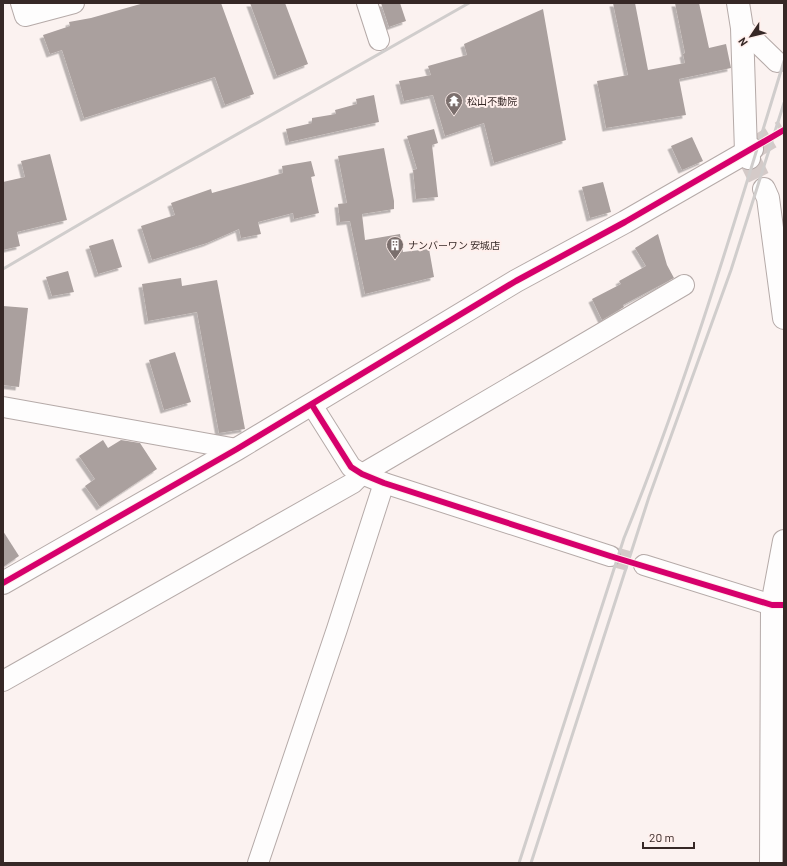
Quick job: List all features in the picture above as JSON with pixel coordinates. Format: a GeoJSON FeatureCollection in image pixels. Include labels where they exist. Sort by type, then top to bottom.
{"type":"FeatureCollection","features":[{"type":"Feature","properties":{"kind":"street"},"geometry":{"type":"LineString","coordinates":[[21,3],[25,16],[74,3]]}},
{"type":"Feature","properties":{"kind":"street"},"geometry":{"type":"LineString","coordinates":[[367,3],[379,40]]}},
{"type":"Feature","properties":{"kind":"street"},"geometry":{"type":"LineString","coordinates":[[3,583],[238,449],[516,281],[749,153],[742,28],[738,3]]}},
{"type":"Feature","properties":{"kind":"street"},"geometry":{"type":"LineString","coordinates":[[742,28],[777,62]]}},
{"type":"Feature","properties":{"kind":"street"},"geometry":{"type":"LineString","coordinates":[[764,189],[768,198],[779,248],[784,318]]}},
{"type":"Feature","properties":{"kind":"street"},"geometry":{"type":"LineString","coordinates":[[3,681],[353,483],[362,474],[684,285]]}},
{"type":"Feature","properties":{"kind":"street"},"geometry":{"type":"LineString","coordinates":[[312,404],[351,467],[362,474],[384,483],[610,556]]}},
{"type":"Feature","properties":{"kind":"street"},"geometry":{"type":"LineString","coordinates":[[3,407],[238,449]]}},
{"type":"Feature","properties":{"kind":"street"},"geometry":{"type":"LineString","coordinates":[[258,863],[335,636],[384,483]]}},
{"type":"Feature","properties":{"kind":"street"},"geometry":{"type":"LineString","coordinates":[[771,863],[778,605],[784,541]]}},
{"type":"Feature","properties":{"kind":"street"},"geometry":{"type":"LineString","coordinates":[[644,565],[778,605]]}},
{"type":"Feature","properties":{"kind":"building"},"geometry":{"type":"Polygon","coordinates":[[[144,3],[221,3],[254,94],[225,105],[215,77],[84,118],[62,50],[50,54],[43,35],[70,26],[69,22],[91,18],[144,3]]]}},
{"type":"Feature","properties":{"kind":"building"},"geometry":{"type":"Polygon","coordinates":[[[250,3],[285,3],[308,64],[277,76],[250,3]]]}},
{"type":"Feature","properties":{"kind":"building"},"geometry":{"type":"Polygon","coordinates":[[[381,3],[400,3],[406,21],[389,27],[381,3]]]}},
{"type":"Feature","properties":{"kind":"building"},"geometry":{"type":"Polygon","coordinates":[[[613,3],[635,3],[648,70],[685,63],[683,54],[685,53],[675,3],[699,3],[709,48],[726,44],[731,68],[679,79],[686,115],[606,128],[597,81],[628,75],[613,3]]]}},
{"type":"Feature","properties":{"kind":"building"},"geometry":{"type":"Polygon","coordinates":[[[543,9],[566,140],[494,163],[484,123],[445,136],[433,95],[404,101],[399,81],[431,75],[428,66],[467,55],[464,44],[543,9]]]}},
{"type":"Feature","properties":{"kind":"building"},"geometry":{"type":"Polygon","coordinates":[[[374,95],[379,122],[289,142],[286,129],[312,123],[312,118],[336,114],[335,110],[357,104],[356,99],[374,95]]]}},
{"type":"Feature","properties":{"kind":"building"},"geometry":{"type":"Polygon","coordinates":[[[434,129],[438,143],[432,145],[438,197],[416,199],[413,170],[417,169],[407,136],[434,129]]]}},
{"type":"Feature","properties":{"kind":"building"},"geometry":{"type":"Polygon","coordinates":[[[692,137],[703,161],[682,170],[671,146],[692,137]]]}},
{"type":"Feature","properties":{"kind":"building"},"geometry":{"type":"Polygon","coordinates":[[[384,148],[394,201],[394,209],[362,214],[365,240],[400,234],[403,252],[429,249],[434,277],[365,294],[350,221],[340,222],[338,204],[347,203],[338,156],[384,148]]]}},
{"type":"Feature","properties":{"kind":"building"},"geometry":{"type":"Polygon","coordinates":[[[50,154],[67,220],[17,232],[20,246],[3,250],[3,182],[25,177],[21,161],[50,154]]]}},
{"type":"Feature","properties":{"kind":"building"},"geometry":{"type":"Polygon","coordinates":[[[311,161],[315,176],[311,177],[319,213],[294,219],[293,213],[258,222],[261,234],[241,238],[239,229],[207,243],[152,260],[141,226],[175,215],[171,203],[211,189],[212,193],[283,173],[282,166],[311,161]]]}},
{"type":"Feature","properties":{"kind":"building"},"geometry":{"type":"Polygon","coordinates":[[[603,182],[611,212],[590,218],[582,187],[603,182]]]}},
{"type":"Feature","properties":{"kind":"building"},"geometry":{"type":"Polygon","coordinates":[[[658,234],[667,265],[674,278],[623,305],[624,307],[602,320],[592,299],[621,284],[619,281],[646,266],[635,248],[658,234]]]}},
{"type":"Feature","properties":{"kind":"building"},"geometry":{"type":"Polygon","coordinates":[[[113,239],[122,267],[98,274],[89,246],[113,239]]]}},
{"type":"Feature","properties":{"kind":"building"},"geometry":{"type":"Polygon","coordinates":[[[68,271],[74,292],[52,296],[46,277],[68,271]]]}},
{"type":"Feature","properties":{"kind":"building"},"geometry":{"type":"Polygon","coordinates":[[[181,278],[182,286],[217,280],[245,429],[219,433],[197,312],[148,321],[142,284],[181,278]]]}},
{"type":"Feature","properties":{"kind":"building"},"geometry":{"type":"Polygon","coordinates":[[[3,306],[28,308],[19,387],[3,385],[3,306]]]}},
{"type":"Feature","properties":{"kind":"building"},"geometry":{"type":"Polygon","coordinates":[[[175,352],[191,402],[164,410],[149,360],[175,352]]]}},
{"type":"Feature","properties":{"kind":"building"},"geometry":{"type":"Polygon","coordinates":[[[103,440],[108,448],[121,440],[140,443],[157,469],[100,507],[85,486],[95,479],[79,456],[103,440]]]}},
{"type":"Feature","properties":{"kind":"building"},"geometry":{"type":"Polygon","coordinates":[[[3,531],[19,556],[3,567],[3,531]]]}},
{"type":"Feature","properties":{"kind":"tunnel"},"geometry":{"type":"LineString","coordinates":[[752,149],[784,130]]}},
{"type":"Feature","properties":{"kind":"tunnel"},"geometry":{"type":"LineString","coordinates":[[749,158],[764,189]]}},
{"type":"Feature","properties":{"kind":"tunnel"},"geometry":{"type":"LineString","coordinates":[[610,556],[644,565]]}},
{"type":"Feature","properties":{"kind":"railway"},"geometry":{"type":"LineString","coordinates":[[3,269],[121,200],[469,3]]}},
{"type":"Feature","properties":{"kind":"railway"},"geometry":{"type":"LineString","coordinates":[[519,863],[624,538],[669,421],[709,301],[784,61]]}},
{"type":"Feature","properties":{"kind":"railway"},"geometry":{"type":"LineString","coordinates":[[531,863],[649,497],[731,270],[784,103]]}},
{"type":"Feature","properties":{"kind":"cycle path"},"geometry":{"type":"LineString","coordinates":[[3,583],[237,449],[516,281],[625,222],[784,130]]}},
{"type":"Feature","properties":{"kind":"cycle path"},"geometry":{"type":"LineString","coordinates":[[312,405],[351,467],[362,474],[384,483],[610,556],[772,605],[784,605]]}},
{"type":"Feature","properties":{"kind":"place","name":"松山不動院"},"geometry":{"type":"Point","coordinates":[454,116]}},
{"type":"Feature","properties":{"kind":"place","name":"ナンバーワン 安城店"},"geometry":{"type":"Point","coordinates":[395,260]}}]}
